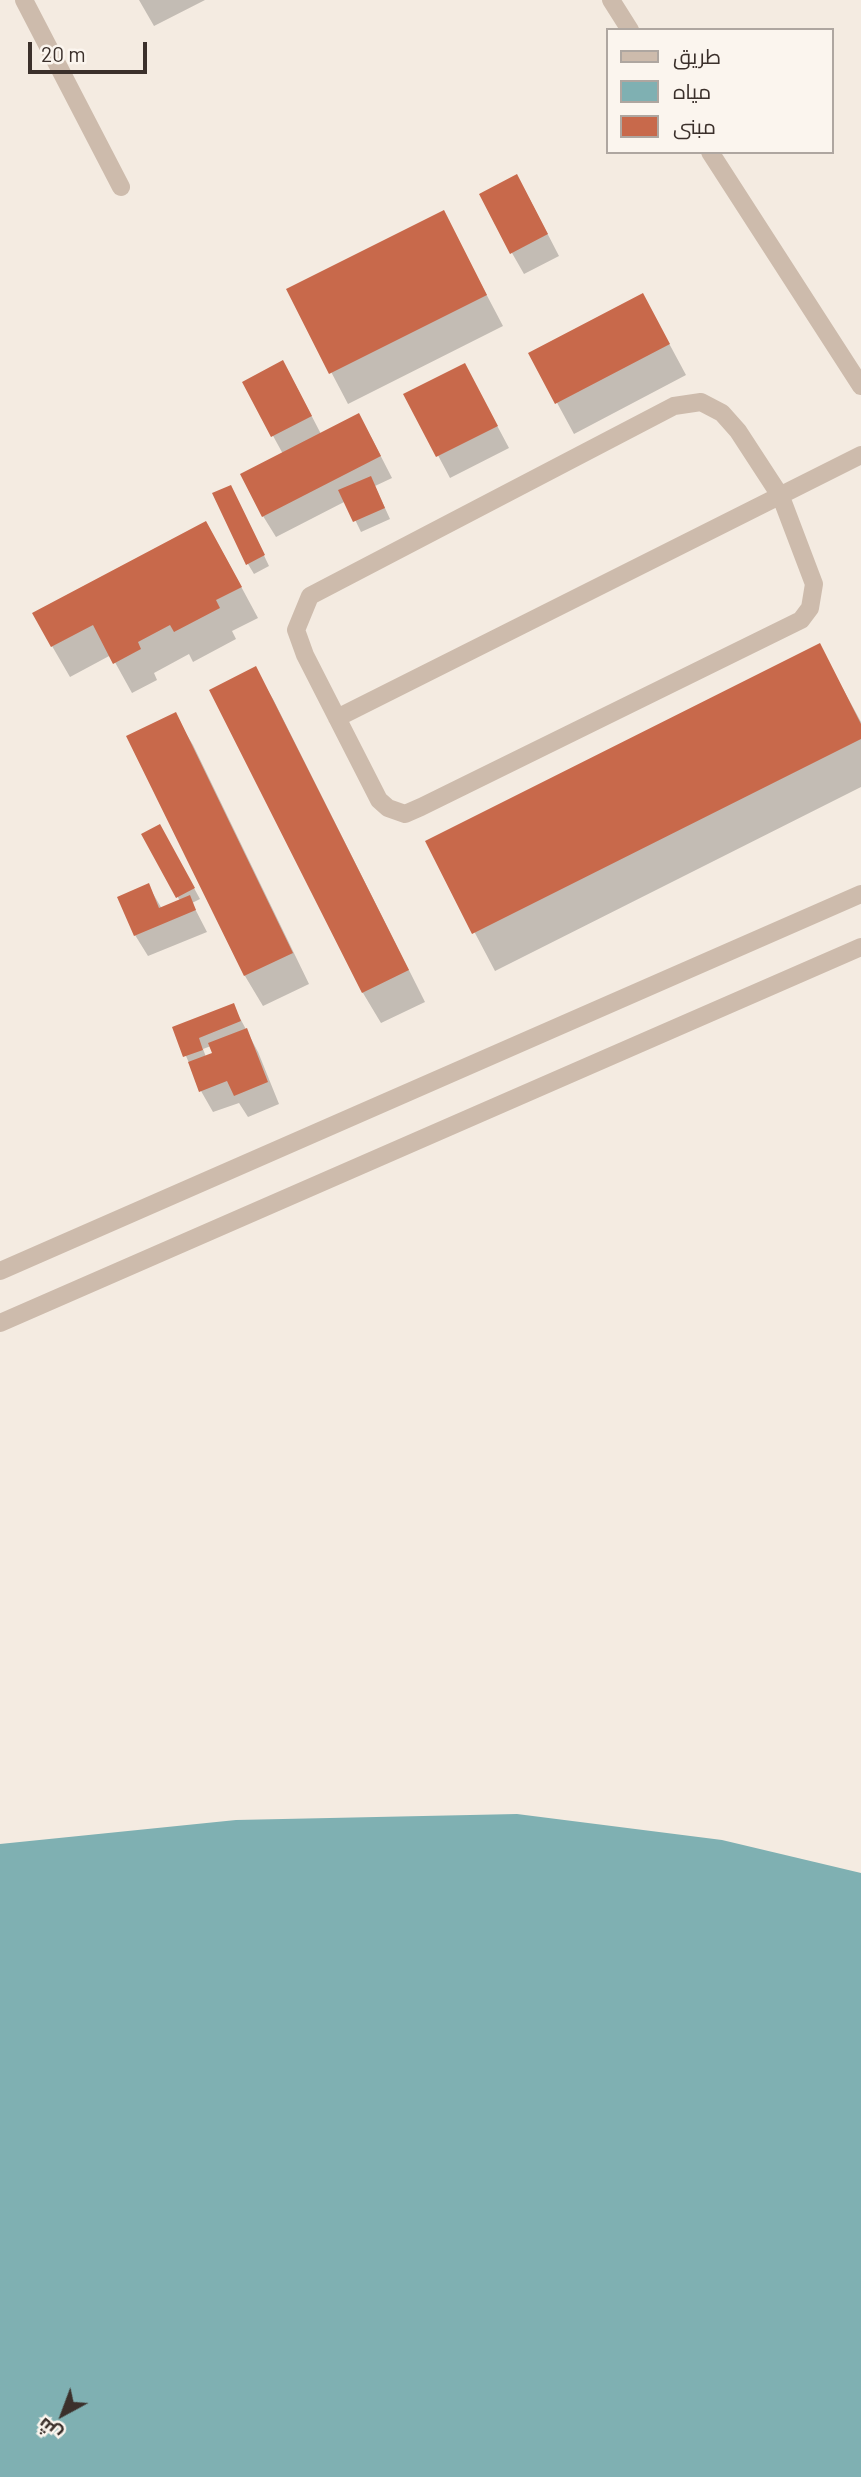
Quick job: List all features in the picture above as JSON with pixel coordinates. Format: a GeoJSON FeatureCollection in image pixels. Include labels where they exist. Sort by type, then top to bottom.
{"type":"FeatureCollection","features":[{"type":"Feature","properties":{"kind":"street"},"geometry":{"type":"LineString","coordinates":[[24,0],[121,187]]}},
{"type":"Feature","properties":{"kind":"street"},"geometry":{"type":"LineString","coordinates":[[611,0],[629,28]]}},
{"type":"Feature","properties":{"kind":"street"},"geometry":{"type":"LineString","coordinates":[[711,154],[861,386]]}},
{"type":"Feature","properties":{"kind":"street"},"geometry":{"type":"LineString","coordinates":[[701,402],[722,413],[738,431],[781,497],[814,584],[810,608],[801,620],[405,814],[388,808],[379,800],[305,655],[296,630],[310,596],[674,406],[701,402]]}},
{"type":"Feature","properties":{"kind":"street"},"geometry":{"type":"LineString","coordinates":[[337,718],[861,455]]}},
{"type":"Feature","properties":{"kind":"street"},"geometry":{"type":"LineString","coordinates":[[0,1271],[861,894]]}},
{"type":"Feature","properties":{"kind":"street"},"geometry":{"type":"LineString","coordinates":[[0,1323],[861,947]]}},
{"type":"Feature","properties":{"kind":"water"},"geometry":{"type":"Polygon","coordinates":[[[517,1814],[722,1840],[861,1873],[861,2477],[0,2477],[0,1844],[236,1820],[517,1814]]]}},
{"type":"Feature","properties":{"kind":"building"},"geometry":{"type":"Polygon","coordinates":[[[517,174],[548,234],[510,254],[479,194],[517,174]]]}},
{"type":"Feature","properties":{"kind":"building"},"geometry":{"type":"Polygon","coordinates":[[[444,210],[487,295],[329,374],[286,289],[444,210]]]}},
{"type":"Feature","properties":{"kind":"building"},"geometry":{"type":"Polygon","coordinates":[[[643,293],[670,344],[555,404],[528,353],[643,293]]]}},
{"type":"Feature","properties":{"kind":"building"},"geometry":{"type":"Polygon","coordinates":[[[283,360],[312,416],[271,437],[242,382],[283,360]]]}},
{"type":"Feature","properties":{"kind":"building"},"geometry":{"type":"Polygon","coordinates":[[[465,363],[498,426],[436,457],[403,394],[465,363]]]}},
{"type":"Feature","properties":{"kind":"building"},"geometry":{"type":"Polygon","coordinates":[[[359,413],[381,456],[262,517],[240,474],[359,413]]]}},
{"type":"Feature","properties":{"kind":"building"},"geometry":{"type":"Polygon","coordinates":[[[371,476],[385,508],[353,522],[338,490],[371,476]]]}},
{"type":"Feature","properties":{"kind":"building"},"geometry":{"type":"Polygon","coordinates":[[[231,485],[265,555],[246,565],[212,493],[231,485]]]}},
{"type":"Feature","properties":{"kind":"building"},"geometry":{"type":"Polygon","coordinates":[[[206,521],[242,587],[216,600],[220,608],[174,632],[170,625],[138,642],[141,649],[113,664],[93,625],[51,647],[32,613],[206,521]]]}},
{"type":"Feature","properties":{"kind":"building"},"geometry":{"type":"Polygon","coordinates":[[[820,643],[861,724],[861,739],[472,934],[425,841],[820,643]]]}},
{"type":"Feature","properties":{"kind":"building"},"geometry":{"type":"Polygon","coordinates":[[[256,666],[409,970],[362,993],[209,690],[256,666]]]}},
{"type":"Feature","properties":{"kind":"building"},"geometry":{"type":"Polygon","coordinates":[[[176,712],[293,953],[244,976],[126,736],[176,712]]]}},
{"type":"Feature","properties":{"kind":"building"},"geometry":{"type":"Polygon","coordinates":[[[160,824],[195,888],[176,898],[141,834],[160,824]]]}},
{"type":"Feature","properties":{"kind":"building"},"geometry":{"type":"Polygon","coordinates":[[[149,883],[159,908],[190,895],[196,910],[134,936],[117,897],[149,883]]]}},
{"type":"Feature","properties":{"kind":"building"},"geometry":{"type":"Polygon","coordinates":[[[234,1003],[241,1021],[199,1038],[203,1050],[183,1057],[172,1027],[234,1003]]]}},
{"type":"Feature","properties":{"kind":"building"},"geometry":{"type":"Polygon","coordinates":[[[247,1028],[268,1082],[234,1096],[227,1081],[199,1092],[188,1062],[212,1053],[208,1043],[247,1028]]]}}]}
